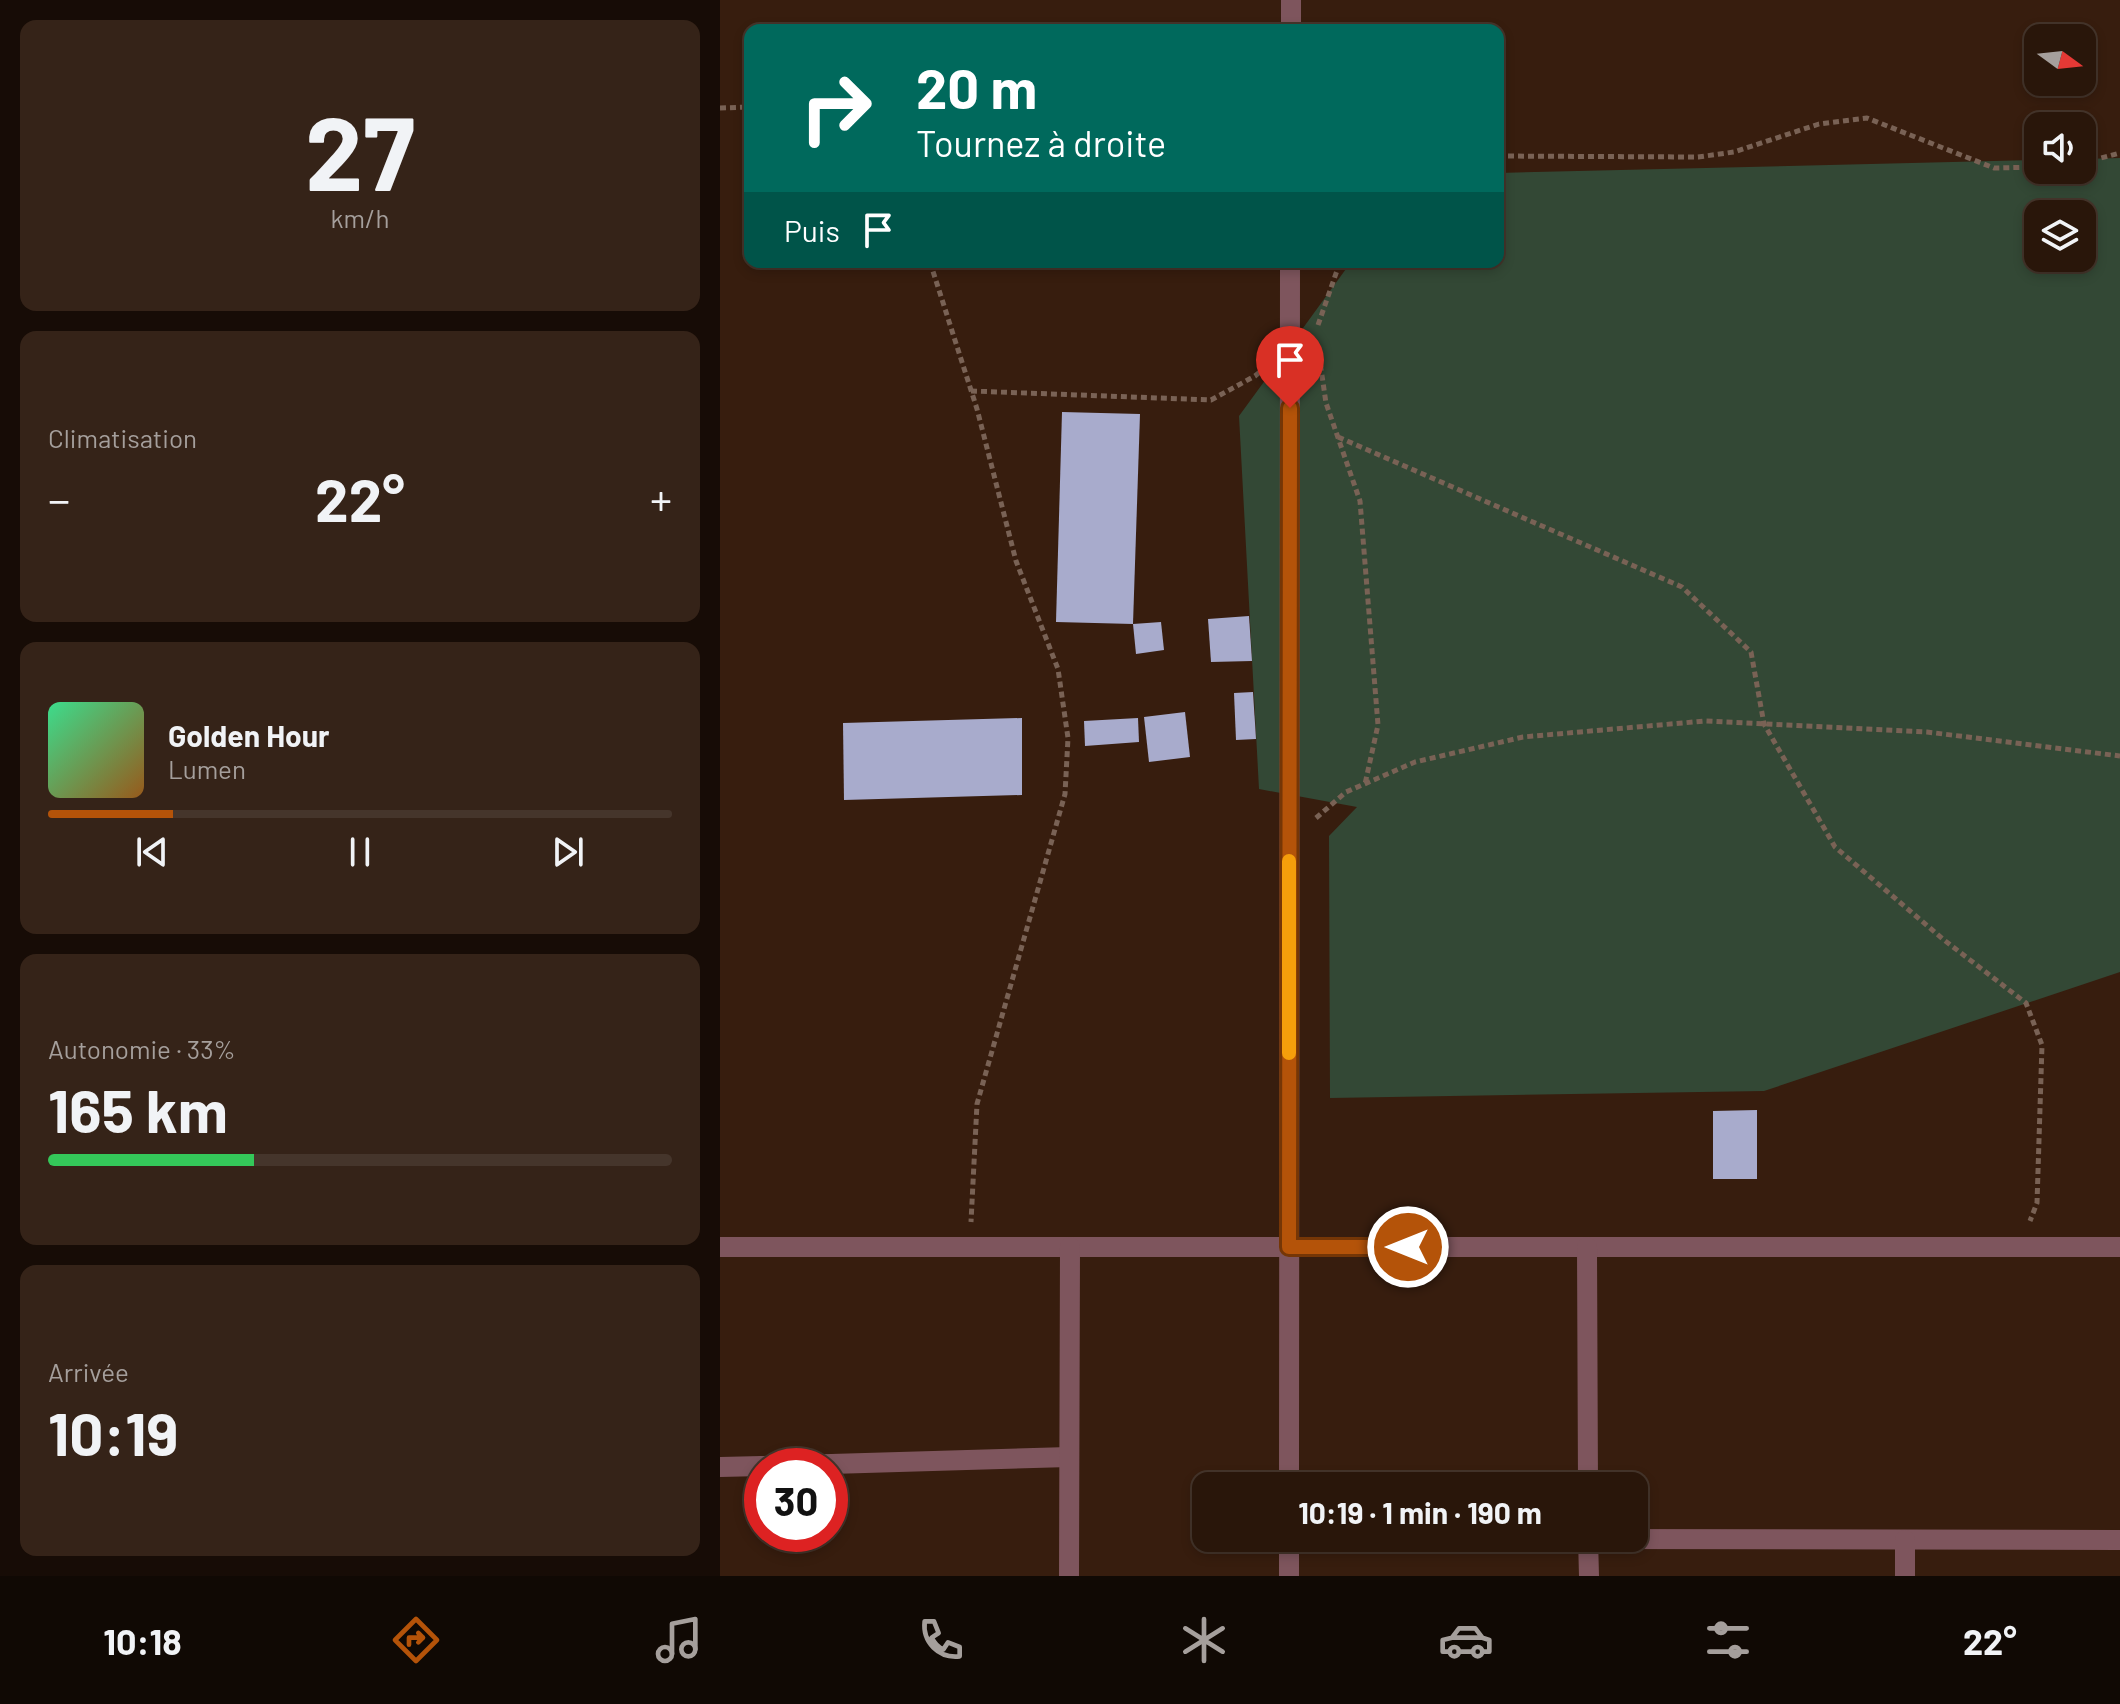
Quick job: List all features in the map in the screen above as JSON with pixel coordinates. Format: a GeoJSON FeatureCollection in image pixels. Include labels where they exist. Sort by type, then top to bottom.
{"type":"FeatureCollection","features":[{"type":"Feature","properties":{"kind":"street"},"geometry":{"type":"LineString","coordinates":[[1291,0],[1291,24]]}},
{"type":"Feature","properties":{"kind":"street"},"geometry":{"type":"LineString","coordinates":[[1289,1472],[1290,268]]}},
{"type":"Feature","properties":{"kind":"street"},"geometry":{"type":"LineString","coordinates":[[720,1247],[2120,1247]]}},
{"type":"Feature","properties":{"kind":"street"},"geometry":{"type":"LineString","coordinates":[[1069,1576],[1070,1247]]}},
{"type":"Feature","properties":{"kind":"street"},"geometry":{"type":"LineString","coordinates":[[1587,1247],[1588,1472]]}},
{"type":"Feature","properties":{"kind":"street"},"geometry":{"type":"LineString","coordinates":[[848,1463],[1069,1457]]}},
{"type":"Feature","properties":{"kind":"street"},"geometry":{"type":"LineString","coordinates":[[720,1467],[744,1466]]}},
{"type":"Feature","properties":{"kind":"street"},"geometry":{"type":"LineString","coordinates":[[1648,1538],[2120,1540]]}},
{"type":"Feature","properties":{"kind":"street"},"geometry":{"type":"LineString","coordinates":[[1905,1540],[1905,1576]]}},
{"type":"Feature","properties":{"kind":"street"},"geometry":{"type":"LineString","coordinates":[[1289,1552],[1289,1576]]}},
{"type":"Feature","properties":{"kind":"street"},"geometry":{"type":"LineString","coordinates":[[1588,1552],[1589,1576]]}},
{"type":"Feature","properties":{"kind":"path"},"geometry":{"type":"LineString","coordinates":[[720,108],[744,107]]}},
{"type":"Feature","properties":{"kind":"path"},"geometry":{"type":"LineString","coordinates":[[1504,156],[1698,157],[1734,152],[1819,124],[1867,118],[1994,168],[2024,167]]}},
{"type":"Feature","properties":{"kind":"path"},"geometry":{"type":"LineString","coordinates":[[2096,159],[2120,153]]}},
{"type":"Feature","properties":{"kind":"path"},"geometry":{"type":"LineString","coordinates":[[932,268],[971,391],[1016,561],[1058,669],[1068,738],[1065,794],[977,1104],[969,1247]]}},
{"type":"Feature","properties":{"kind":"path"},"geometry":{"type":"LineString","coordinates":[[971,391],[1211,400],[1255,376],[1290,347],[1316,331],[1338,268]]}},
{"type":"Feature","properties":{"kind":"path"},"geometry":{"type":"LineString","coordinates":[[1318,346],[1326,403],[1360,501],[1378,725],[1365,784]]}},
{"type":"Feature","properties":{"kind":"path"},"geometry":{"type":"LineString","coordinates":[[1338,437],[1682,587],[1751,652],[1764,724],[1835,847],[1944,940],[2026,1003],[2042,1045],[2037,1203],[2020,1247]]}},
{"type":"Feature","properties":{"kind":"path"},"geometry":{"type":"LineString","coordinates":[[1314,820],[1346,792],[1415,762],[1523,737],[1705,721],[1927,732],[2120,756]]}},
{"type":"Feature","properties":{"kind":"green space"},"geometry":{"type":"Polygon","coordinates":[[[2120,158],[2120,972],[1764,1091],[1330,1098],[1329,836],[1357,807],[1259,789],[1239,416],[1347,268],[1504,268],[1504,173],[2024,160],[2024,184],[2096,184],[2096,159],[2120,158]]]}},
{"type":"Feature","properties":{"kind":"building"},"geometry":{"type":"Polygon","coordinates":[[[1062,412],[1140,414],[1133,624],[1056,622],[1062,412]]]}},
{"type":"Feature","properties":{"kind":"building"},"geometry":{"type":"Polygon","coordinates":[[[1249,616],[1252,661],[1211,662],[1208,619],[1249,616]]]}},
{"type":"Feature","properties":{"kind":"building"},"geometry":{"type":"Polygon","coordinates":[[[1161,622],[1164,650],[1136,654],[1133,624],[1161,622]]]}},
{"type":"Feature","properties":{"kind":"building"},"geometry":{"type":"Polygon","coordinates":[[[1253,692],[1256,739],[1236,740],[1234,693],[1253,692]]]}},
{"type":"Feature","properties":{"kind":"building"},"geometry":{"type":"Polygon","coordinates":[[[1185,712],[1190,757],[1149,762],[1144,717],[1185,712]]]}},
{"type":"Feature","properties":{"kind":"building"},"geometry":{"type":"Polygon","coordinates":[[[1022,718],[1022,795],[844,800],[843,723],[1022,718]]]}},
{"type":"Feature","properties":{"kind":"building"},"geometry":{"type":"Polygon","coordinates":[[[1138,718],[1139,742],[1085,746],[1084,721],[1138,718]]]}},
{"type":"Feature","properties":{"kind":"building"},"geometry":{"type":"Polygon","coordinates":[[[1757,1110],[1757,1179],[1713,1179],[1713,1111],[1757,1110]]]}},
{"type":"Feature","properties":{"kind":"slow traffic"},"geometry":{"type":"LineString","coordinates":[[1289,861],[1289,1053]]}},
{"type":"Feature","properties":{"kind":"route"},"geometry":{"type":"LineString","coordinates":[[1290,408],[1289,1247],[1408,1247]]}}]}
